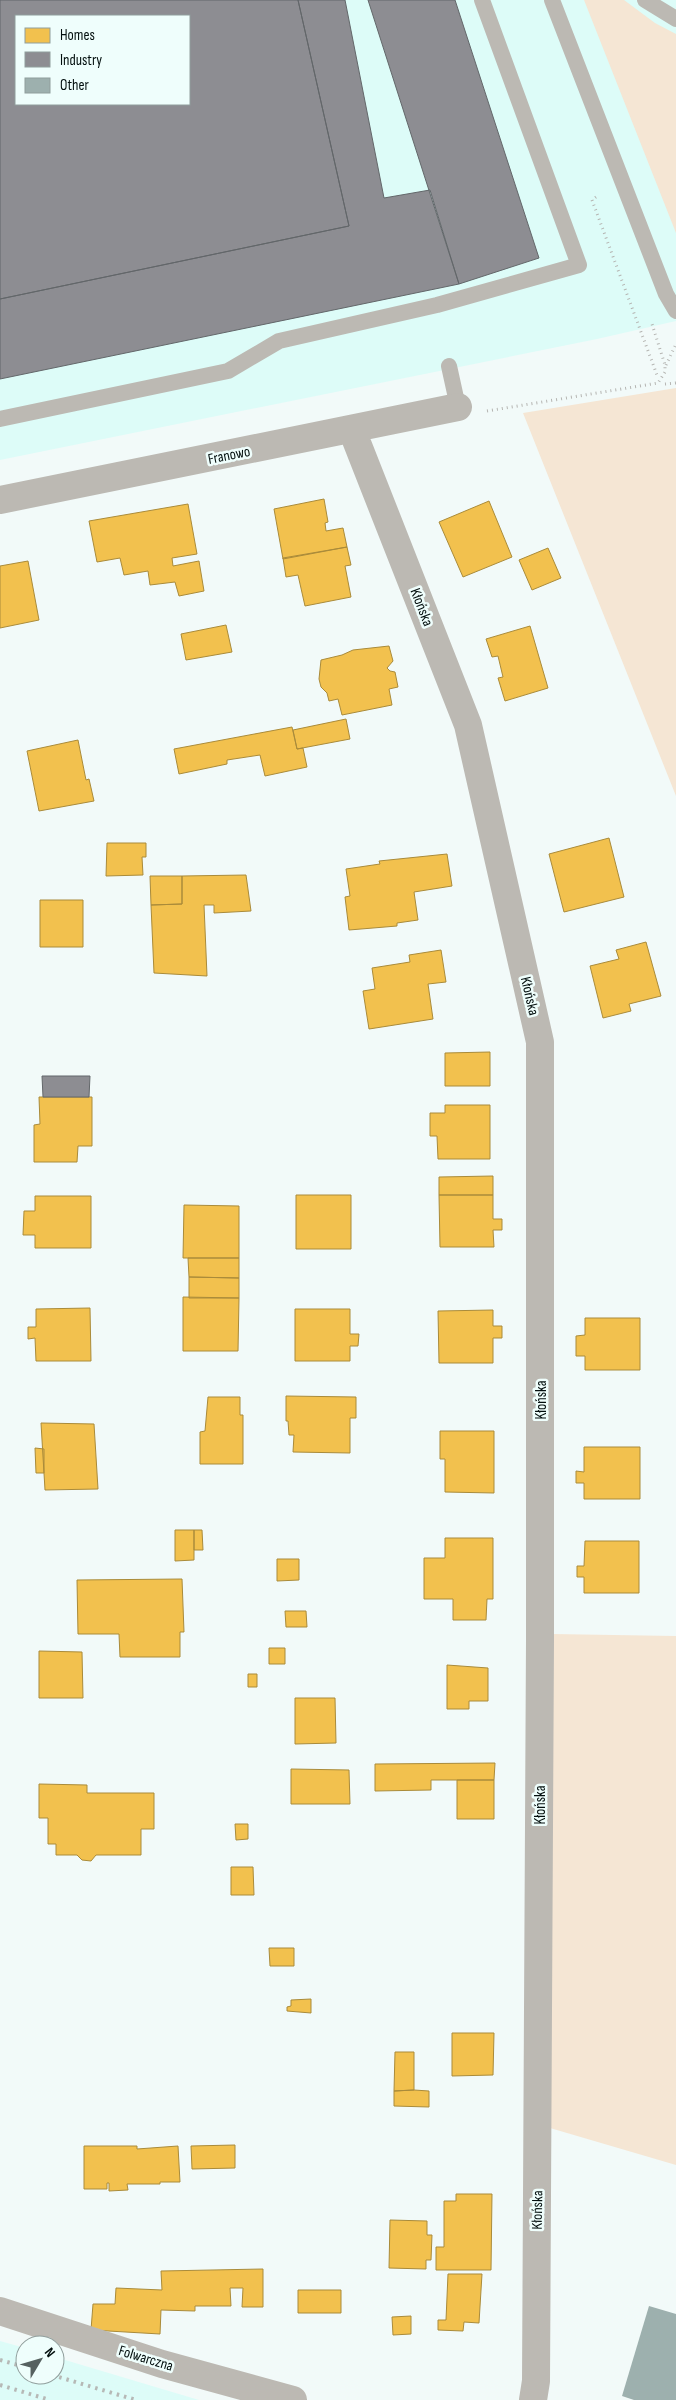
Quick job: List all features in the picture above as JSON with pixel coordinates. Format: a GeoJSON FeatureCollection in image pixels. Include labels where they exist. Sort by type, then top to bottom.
{"type":"FeatureCollection","features":[{"type":"Feature","properties":{"kind":"street","name":"Franowo"},"geometry":{"type":"LineString","coordinates":[[0,500],[458,407]]}},
{"type":"Feature","properties":{"kind":"street","name":"Kłońska"},"geometry":{"type":"LineString","coordinates":[[352,430],[468,725],[540,1042],[539,2015],[536,2381],[533,2400]]}},
{"type":"Feature","properties":{"kind":"street","name":"Folwarczna"},"geometry":{"type":"LineString","coordinates":[[0,2311],[162,2364],[293,2400]]}},
{"type":"Feature","properties":{"kind":"lane"},"geometry":{"type":"LineString","coordinates":[[0,419],[228,371],[279,341],[437,305],[579,264],[482,0]]}},
{"type":"Feature","properties":{"kind":"lane"},"geometry":{"type":"LineString","coordinates":[[552,0],[666,294],[676,311]]}},
{"type":"Feature","properties":{"kind":"lane"},"geometry":{"type":"LineString","coordinates":[[645,0],[676,19]]}},
{"type":"Feature","properties":{"kind":"lane"},"geometry":{"type":"LineString","coordinates":[[449,366],[458,407]]}},
{"type":"Feature","properties":{"kind":"path"},"geometry":{"type":"LineString","coordinates":[[596,197],[592,200],[658,376]]}},
{"type":"Feature","properties":{"kind":"path"},"geometry":{"type":"LineString","coordinates":[[665,365],[676,344]]}},
{"type":"Feature","properties":{"kind":"path"},"geometry":{"type":"LineString","coordinates":[[458,407],[473,413],[658,383]]}},
{"type":"Feature","properties":{"kind":"path"},"geometry":{"type":"LineString","coordinates":[[665,384],[676,383]]}},
{"type":"Feature","properties":{"kind":"shaded area"},"geometry":{"type":"Polygon","coordinates":[[[0,0],[676,0],[676,321],[597,339],[0,460],[0,0]]]}},
{"type":"Feature","properties":{"kind":"shaded area"},"geometry":{"type":"Polygon","coordinates":[[[584,0],[624,0],[655,23],[676,34],[676,233],[584,0]]]}},
{"type":"Feature","properties":{"kind":"shaded area"},"geometry":{"type":"Polygon","coordinates":[[[676,388],[676,796],[523,413],[676,388]]]}},
{"type":"Feature","properties":{"kind":"shaded area"},"geometry":{"type":"Polygon","coordinates":[[[552,1634],[676,1636],[676,2165],[550,2128],[552,1634]]]}},
{"type":"Feature","properties":{"kind":"shaded area"},"geometry":{"type":"Polygon","coordinates":[[[0,2341],[15,2345],[15,2385],[65,2385],[65,2360],[199,2400],[0,2400],[0,2341]]]}},
{"type":"Feature","properties":{"kind":"building: Homes"},"geometry":{"type":"Polygon","coordinates":[[[324,499],[328,522],[325,523],[326,531],[343,528],[347,547],[283,559],[274,509],[324,499]]]}},
{"type":"Feature","properties":{"kind":"building: Homes"},"geometry":{"type":"Polygon","coordinates":[[[489,501],[512,557],[463,577],[439,522],[489,501]]]}},
{"type":"Feature","properties":{"kind":"building: Homes"},"geometry":{"type":"Polygon","coordinates":[[[188,504],[197,554],[172,558],[173,566],[199,561],[204,591],[179,596],[175,582],[150,585],[148,571],[124,575],[120,558],[97,562],[89,521],[188,504]]]}},
{"type":"Feature","properties":{"kind":"building: Homes"},"geometry":{"type":"Polygon","coordinates":[[[347,547],[351,565],[345,566],[351,597],[305,606],[298,575],[286,577],[283,558],[347,547]]]}},
{"type":"Feature","properties":{"kind":"building: Homes"},"geometry":{"type":"Polygon","coordinates":[[[548,548],[561,578],[532,590],[519,560],[548,548]]]}},
{"type":"Feature","properties":{"kind":"building: Homes"},"geometry":{"type":"Polygon","coordinates":[[[28,561],[39,620],[0,628],[0,566],[28,561]]]}},
{"type":"Feature","properties":{"kind":"building: Homes"},"geometry":{"type":"Polygon","coordinates":[[[226,625],[232,652],[186,660],[181,634],[226,625]]]}},
{"type":"Feature","properties":{"kind":"building: Homes"},"geometry":{"type":"Polygon","coordinates":[[[530,626],[548,688],[505,701],[498,678],[503,677],[498,656],[492,657],[486,639],[530,626]]]}},
{"type":"Feature","properties":{"kind":"building: Homes"},"geometry":{"type":"Polygon","coordinates":[[[389,646],[393,661],[387,668],[395,672],[398,687],[389,689],[392,705],[342,715],[338,699],[329,701],[327,693],[321,687],[319,679],[321,660],[353,650],[389,646]]]}},
{"type":"Feature","properties":{"kind":"building: Homes"},"geometry":{"type":"Polygon","coordinates":[[[346,719],[350,739],[297,749],[293,730],[346,719]]]}},
{"type":"Feature","properties":{"kind":"building: Homes"},"geometry":{"type":"Polygon","coordinates":[[[292,727],[297,749],[303,748],[307,767],[265,776],[260,755],[227,760],[227,764],[179,774],[174,749],[292,727]]]}},
{"type":"Feature","properties":{"kind":"building: Homes"},"geometry":{"type":"Polygon","coordinates":[[[78,740],[86,780],[89,779],[94,801],[39,811],[27,751],[78,740]]]}},
{"type":"Feature","properties":{"kind":"building: Homes"},"geometry":{"type":"Polygon","coordinates":[[[609,838],[624,897],[564,912],[549,854],[609,838]]]}},
{"type":"Feature","properties":{"kind":"building: Homes"},"geometry":{"type":"Polygon","coordinates":[[[107,843],[146,843],[146,857],[142,857],[143,875],[106,876],[107,843]]]}},
{"type":"Feature","properties":{"kind":"building: Homes"},"geometry":{"type":"Polygon","coordinates":[[[447,854],[452,886],[414,892],[418,920],[397,923],[397,926],[349,930],[345,897],[350,896],[346,869],[380,864],[379,861],[447,854]]]}},
{"type":"Feature","properties":{"kind":"building: Homes"},"geometry":{"type":"Polygon","coordinates":[[[246,875],[251,911],[214,913],[214,905],[204,905],[207,976],[154,973],[151,905],[182,904],[182,876],[246,875]]]}},
{"type":"Feature","properties":{"kind":"building: Homes"},"geometry":{"type":"Polygon","coordinates":[[[150,876],[182,876],[182,904],[151,905],[150,876]]]}},
{"type":"Feature","properties":{"kind":"building: Homes"},"geometry":{"type":"Polygon","coordinates":[[[40,900],[83,900],[83,947],[40,947],[40,900]]]}},
{"type":"Feature","properties":{"kind":"building: Homes"},"geometry":{"type":"Polygon","coordinates":[[[646,942],[661,996],[629,1004],[631,1011],[603,1018],[590,966],[619,959],[616,950],[646,942]]]}},
{"type":"Feature","properties":{"kind":"building: Homes"},"geometry":{"type":"Polygon","coordinates":[[[441,950],[446,982],[428,984],[433,1019],[369,1029],[363,991],[375,989],[372,968],[410,962],[409,955],[441,950]]]}},
{"type":"Feature","properties":{"kind":"building: Homes"},"geometry":{"type":"Polygon","coordinates":[[[490,1052],[490,1086],[445,1086],[445,1053],[490,1052]]]}},
{"type":"Feature","properties":{"kind":"building: Homes"},"geometry":{"type":"Polygon","coordinates":[[[39,1097],[92,1097],[92,1146],[78,1146],[77,1162],[34,1162],[34,1125],[40,1124],[39,1097]]]}},
{"type":"Feature","properties":{"kind":"building: Homes"},"geometry":{"type":"Polygon","coordinates":[[[445,1105],[490,1105],[490,1159],[438,1159],[437,1136],[430,1136],[430,1113],[445,1113],[445,1105]]]}},
{"type":"Feature","properties":{"kind":"building: Homes"},"geometry":{"type":"Polygon","coordinates":[[[493,1176],[493,1195],[439,1195],[439,1177],[493,1176]]]}},
{"type":"Feature","properties":{"kind":"building: Homes"},"geometry":{"type":"Polygon","coordinates":[[[296,1195],[351,1195],[351,1249],[296,1249],[296,1195]]]}},
{"type":"Feature","properties":{"kind":"building: Homes"},"geometry":{"type":"Polygon","coordinates":[[[439,1195],[493,1195],[493,1219],[502,1219],[502,1230],[493,1230],[494,1247],[440,1247],[439,1195]]]}},
{"type":"Feature","properties":{"kind":"building: Homes"},"geometry":{"type":"Polygon","coordinates":[[[35,1196],[91,1196],[91,1248],[35,1248],[35,1235],[23,1235],[24,1211],[35,1211],[35,1196]]]}},
{"type":"Feature","properties":{"kind":"building: Homes"},"geometry":{"type":"Polygon","coordinates":[[[184,1205],[239,1206],[239,1258],[183,1258],[184,1205]]]}},
{"type":"Feature","properties":{"kind":"building: Homes"},"geometry":{"type":"Polygon","coordinates":[[[188,1258],[239,1258],[239,1278],[189,1277],[188,1258]]]}},
{"type":"Feature","properties":{"kind":"building: Homes"},"geometry":{"type":"Polygon","coordinates":[[[189,1277],[239,1278],[239,1298],[189,1298],[189,1277]]]}},
{"type":"Feature","properties":{"kind":"building: Homes"},"geometry":{"type":"Polygon","coordinates":[[[183,1297],[239,1298],[238,1351],[183,1351],[183,1297]]]}},
{"type":"Feature","properties":{"kind":"building: Homes"},"geometry":{"type":"Polygon","coordinates":[[[90,1308],[91,1361],[36,1361],[35,1338],[28,1339],[28,1327],[36,1327],[36,1309],[90,1308]]]}},
{"type":"Feature","properties":{"kind":"building: Homes"},"geometry":{"type":"Polygon","coordinates":[[[295,1309],[350,1309],[350,1334],[359,1334],[358,1346],[350,1346],[350,1361],[295,1361],[295,1309]]]}},
{"type":"Feature","properties":{"kind":"building: Homes"},"geometry":{"type":"Polygon","coordinates":[[[493,1310],[493,1326],[502,1326],[502,1338],[493,1338],[493,1363],[439,1363],[438,1311],[493,1310]]]}},
{"type":"Feature","properties":{"kind":"building: Homes"},"geometry":{"type":"Polygon","coordinates":[[[585,1318],[640,1318],[640,1370],[585,1370],[585,1356],[576,1356],[576,1336],[585,1335],[585,1318]]]}},
{"type":"Feature","properties":{"kind":"building: Homes"},"geometry":{"type":"Polygon","coordinates":[[[286,1396],[356,1397],[356,1418],[350,1418],[350,1453],[293,1452],[294,1435],[289,1435],[288,1421],[286,1421],[286,1396]]]}},
{"type":"Feature","properties":{"kind":"building: Homes"},"geometry":{"type":"Polygon","coordinates":[[[208,1397],[240,1397],[240,1415],[243,1415],[243,1464],[200,1464],[200,1432],[205,1431],[208,1397]]]}},
{"type":"Feature","properties":{"kind":"building: Homes"},"geometry":{"type":"Polygon","coordinates":[[[41,1423],[94,1424],[98,1489],[45,1490],[41,1423]]]}},
{"type":"Feature","properties":{"kind":"building: Homes"},"geometry":{"type":"Polygon","coordinates":[[[440,1431],[494,1431],[494,1493],[445,1492],[445,1459],[440,1459],[440,1431]]]}},
{"type":"Feature","properties":{"kind":"building: Homes"},"geometry":{"type":"Polygon","coordinates":[[[584,1447],[640,1447],[640,1499],[584,1499],[584,1483],[576,1483],[576,1471],[584,1472],[584,1447]]]}},
{"type":"Feature","properties":{"kind":"building: Homes"},"geometry":{"type":"Polygon","coordinates":[[[35,1448],[44,1449],[44,1473],[36,1473],[35,1448]]]}},
{"type":"Feature","properties":{"kind":"building: Homes"},"geometry":{"type":"Polygon","coordinates":[[[175,1530],[194,1530],[194,1560],[175,1561],[175,1530]]]}},
{"type":"Feature","properties":{"kind":"building: Homes"},"geometry":{"type":"Polygon","coordinates":[[[194,1530],[202,1530],[203,1550],[194,1550],[194,1530]]]}},
{"type":"Feature","properties":{"kind":"building: Homes"},"geometry":{"type":"Polygon","coordinates":[[[445,1538],[493,1538],[493,1599],[487,1599],[486,1620],[453,1620],[453,1599],[424,1599],[424,1558],[445,1558],[445,1538]]]}},
{"type":"Feature","properties":{"kind":"building: Homes"},"geometry":{"type":"Polygon","coordinates":[[[585,1541],[639,1541],[639,1593],[584,1593],[584,1577],[577,1577],[577,1566],[584,1566],[585,1541]]]}},
{"type":"Feature","properties":{"kind":"building: Homes"},"geometry":{"type":"Polygon","coordinates":[[[277,1559],[299,1559],[299,1580],[277,1581],[277,1559]]]}},
{"type":"Feature","properties":{"kind":"building: Homes"},"geometry":{"type":"Polygon","coordinates":[[[182,1579],[184,1632],[180,1632],[180,1657],[120,1657],[119,1634],[78,1634],[77,1580],[182,1579]]]}},
{"type":"Feature","properties":{"kind":"building: Homes"},"geometry":{"type":"Polygon","coordinates":[[[285,1611],[306,1611],[307,1627],[286,1627],[285,1611]]]}},
{"type":"Feature","properties":{"kind":"building: Homes"},"geometry":{"type":"Polygon","coordinates":[[[269,1648],[285,1648],[285,1664],[269,1664],[269,1648]]]}},
{"type":"Feature","properties":{"kind":"building: Homes"},"geometry":{"type":"Polygon","coordinates":[[[39,1651],[82,1652],[83,1698],[39,1698],[39,1651]]]}},
{"type":"Feature","properties":{"kind":"building: Homes"},"geometry":{"type":"Polygon","coordinates":[[[447,1665],[488,1668],[488,1701],[469,1701],[469,1709],[447,1709],[447,1665]]]}},
{"type":"Feature","properties":{"kind":"building: Homes"},"geometry":{"type":"Polygon","coordinates":[[[248,1674],[257,1674],[257,1687],[248,1687],[248,1674]]]}},
{"type":"Feature","properties":{"kind":"building: Homes"},"geometry":{"type":"Polygon","coordinates":[[[295,1698],[335,1698],[336,1743],[295,1744],[295,1698]]]}},
{"type":"Feature","properties":{"kind":"building: Homes"},"geometry":{"type":"Polygon","coordinates":[[[495,1763],[494,1780],[431,1780],[431,1790],[375,1791],[375,1764],[495,1763]]]}},
{"type":"Feature","properties":{"kind":"building: Homes"},"geometry":{"type":"Polygon","coordinates":[[[291,1769],[349,1770],[350,1804],[291,1804],[291,1769]]]}},
{"type":"Feature","properties":{"kind":"building: Homes"},"geometry":{"type":"Polygon","coordinates":[[[457,1780],[494,1780],[494,1819],[457,1819],[457,1780]]]}},
{"type":"Feature","properties":{"kind":"building: Homes"},"geometry":{"type":"Polygon","coordinates":[[[39,1784],[87,1785],[87,1793],[154,1793],[154,1829],[141,1829],[141,1855],[96,1855],[91,1861],[82,1860],[77,1855],[56,1855],[56,1844],[48,1844],[48,1818],[39,1818],[39,1784]]]}},
{"type":"Feature","properties":{"kind":"building: Homes"},"geometry":{"type":"Polygon","coordinates":[[[235,1824],[248,1824],[248,1839],[236,1840],[235,1824]]]}},
{"type":"Feature","properties":{"kind":"building: Homes"},"geometry":{"type":"Polygon","coordinates":[[[231,1867],[253,1867],[254,1895],[231,1895],[231,1867]]]}},
{"type":"Feature","properties":{"kind":"building: Homes"},"geometry":{"type":"Polygon","coordinates":[[[269,1948],[294,1948],[294,1966],[270,1966],[269,1948]]]}},
{"type":"Feature","properties":{"kind":"building: Homes"},"geometry":{"type":"Polygon","coordinates":[[[311,1999],[311,2013],[287,2011],[287,2007],[291,2006],[291,2000],[311,1999]]]}},
{"type":"Feature","properties":{"kind":"building: Homes"},"geometry":{"type":"Polygon","coordinates":[[[452,2033],[494,2033],[493,2075],[452,2076],[452,2033]]]}},
{"type":"Feature","properties":{"kind":"building: Homes"},"geometry":{"type":"Polygon","coordinates":[[[395,2052],[414,2052],[414,2090],[394,2091],[395,2052]]]}},
{"type":"Feature","properties":{"kind":"building: Homes"},"geometry":{"type":"Polygon","coordinates":[[[394,2091],[429,2091],[429,2107],[394,2106],[394,2091]]]}},
{"type":"Feature","properties":{"kind":"building: Homes"},"geometry":{"type":"Polygon","coordinates":[[[235,2145],[235,2168],[192,2169],[191,2146],[235,2145]]]}},
{"type":"Feature","properties":{"kind":"building: Homes"},"geometry":{"type":"Polygon","coordinates":[[[84,2146],[137,2146],[137,2149],[178,2146],[180,2182],[127,2184],[128,2190],[109,2191],[109,2183],[107,2183],[107,2189],[84,2189],[84,2146]]]}},
{"type":"Feature","properties":{"kind":"building: Homes"},"geometry":{"type":"Polygon","coordinates":[[[456,2194],[492,2194],[491,2270],[436,2270],[436,2247],[444,2247],[444,2201],[456,2201],[456,2194]]]}},
{"type":"Feature","properties":{"kind":"building: Homes"},"geometry":{"type":"Polygon","coordinates":[[[390,2220],[427,2221],[427,2235],[432,2235],[431,2260],[426,2260],[426,2269],[389,2268],[390,2220]]]}},
{"type":"Feature","properties":{"kind":"building: Homes"},"geometry":{"type":"Polygon","coordinates":[[[263,2269],[263,2307],[242,2307],[243,2288],[230,2288],[231,2306],[195,2306],[195,2311],[161,2310],[160,2334],[91,2330],[93,2304],[115,2304],[116,2288],[162,2290],[161,2271],[263,2269]]]}},
{"type":"Feature","properties":{"kind":"building: Homes"},"geometry":{"type":"Polygon","coordinates":[[[448,2274],[482,2274],[479,2323],[464,2322],[463,2331],[438,2330],[438,2320],[446,2320],[448,2274]]]}},
{"type":"Feature","properties":{"kind":"building: Homes"},"geometry":{"type":"Polygon","coordinates":[[[298,2290],[341,2290],[341,2313],[298,2313],[298,2290]]]}},
{"type":"Feature","properties":{"kind":"building: Homes"},"geometry":{"type":"Polygon","coordinates":[[[411,2316],[411,2334],[393,2335],[392,2317],[411,2316]]]}},
{"type":"Feature","properties":{"kind":"building: Industry"},"geometry":{"type":"Polygon","coordinates":[[[0,0],[298,0],[349,226],[0,299],[0,0]]]}},
{"type":"Feature","properties":{"kind":"building: Industry"},"geometry":{"type":"Polygon","coordinates":[[[298,0],[345,0],[384,198],[430,190],[459,284],[0,379],[0,299],[349,226],[298,0]]]}},
{"type":"Feature","properties":{"kind":"building: Industry"},"geometry":{"type":"Polygon","coordinates":[[[368,0],[455,0],[539,258],[459,284],[368,0]]]}},
{"type":"Feature","properties":{"kind":"building: Industry"},"geometry":{"type":"Polygon","coordinates":[[[42,1076],[90,1076],[89,1097],[43,1097],[42,1076]]]}},
{"type":"Feature","properties":{"kind":"building: Other"},"geometry":{"type":"Polygon","coordinates":[[[649,2306],[676,2314],[676,2400],[634,2400],[622,2396],[649,2306]]]}},
{"type":"Feature","properties":{"kind":"railway"},"geometry":{"type":"LineString","coordinates":[[0,2360],[15,2364]]}},
{"type":"Feature","properties":{"kind":"railway"},"geometry":{"type":"LineString","coordinates":[[65,2379],[136,2400]]}},
{"type":"Feature","properties":{"kind":"railway"},"geometry":{"type":"LineString","coordinates":[[0,2385],[50,2400]]}}]}
